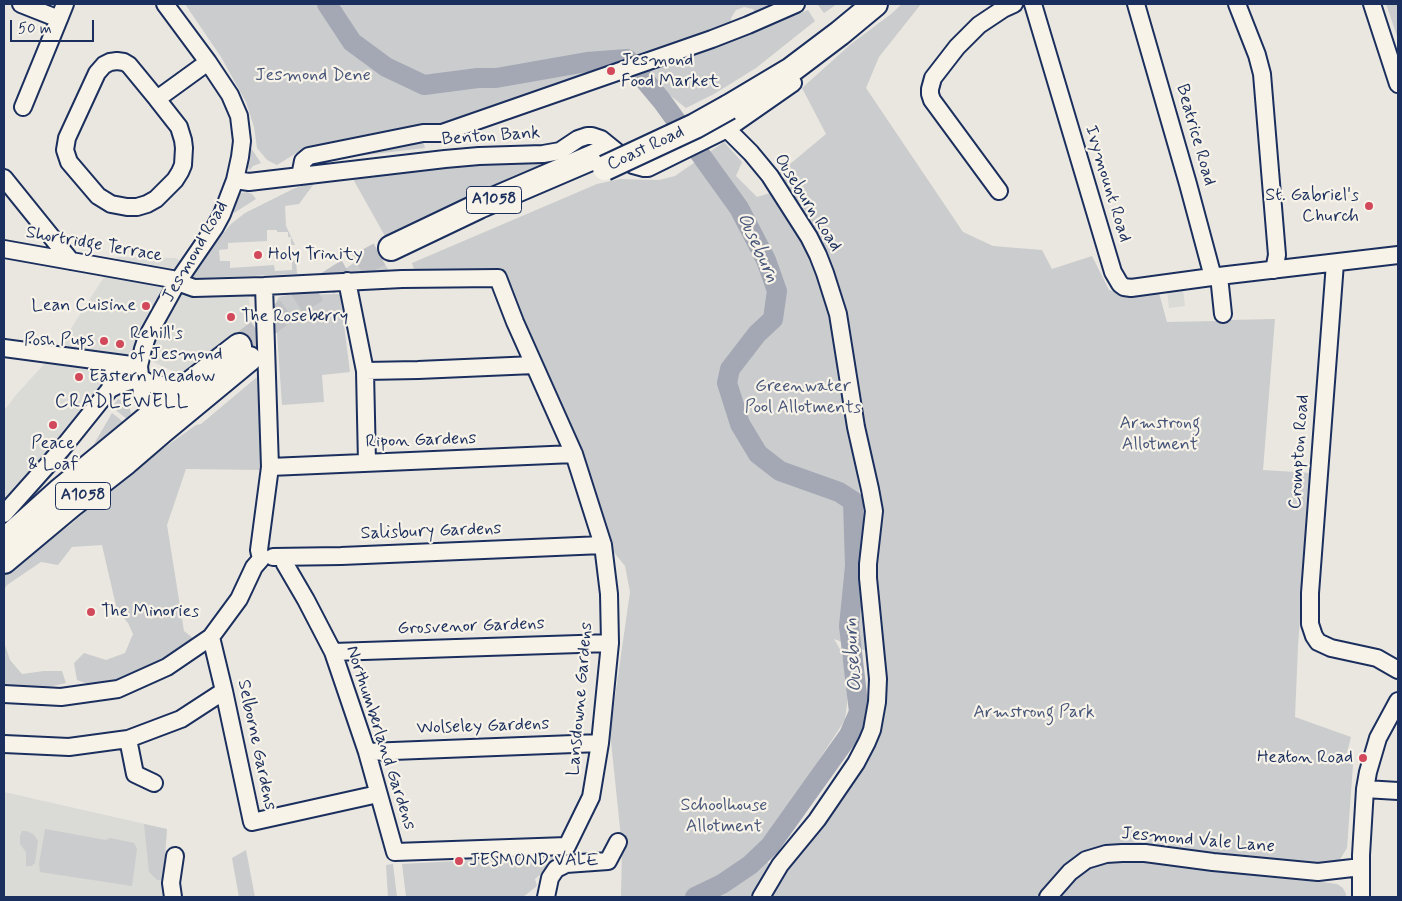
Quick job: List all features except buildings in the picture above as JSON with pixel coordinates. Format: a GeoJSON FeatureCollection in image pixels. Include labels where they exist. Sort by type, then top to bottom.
{"type":"FeatureCollection","features":[{"type":"Feature","properties":{"kind":"highway","name":"Coast Road"},"geometry":{"type":"LineString","coordinates":[[725,111],[787,57],[855,4]]}},
{"type":"Feature","properties":{"kind":"highway","name":"Coast Road"},"geometry":{"type":"LineString","coordinates":[[395,253],[479,206],[602,162],[690,114],[725,111],[791,70],[840,34],[875,4]]}},
{"type":"Feature","properties":{"kind":"highway","name":"A1058"},"geometry":{"type":"LineString","coordinates":[[4,541],[61,490],[164,417],[244,353],[186,387],[164,417],[126,462],[71,505],[4,562]]}},
{"type":"Feature","properties":{"kind":"street"},"geometry":{"type":"LineString","coordinates":[[21,4],[59,19]]}},
{"type":"Feature","properties":{"kind":"street"},"geometry":{"type":"LineString","coordinates":[[23,107],[65,4]]}},
{"type":"Feature","properties":{"kind":"street","name":"Jesmond Road"},"geometry":{"type":"LineString","coordinates":[[164,417],[142,394],[144,376],[143,349],[147,337],[178,281],[222,214],[235,180],[242,141],[240,122],[230,95],[165,4]]}},
{"type":"Feature","properties":{"kind":"street"},"geometry":{"type":"LineString","coordinates":[[300,176],[303,161],[309,156],[423,133],[442,133],[712,39],[796,4]]}},
{"type":"Feature","properties":{"kind":"street"},"geometry":{"type":"LineString","coordinates":[[999,191],[932,100],[930,89],[933,78],[957,47],[979,25],[1014,4]]}},
{"type":"Feature","properties":{"kind":"street","name":"Ivymount Road"},"geometry":{"type":"LineString","coordinates":[[1033,4],[1113,272],[1116,279],[1124,287],[1131,288],[1398,256]]}},
{"type":"Feature","properties":{"kind":"street","name":"Beatrice Road"},"geometry":{"type":"LineString","coordinates":[[1136,4],[1216,277],[1223,314]]}},
{"type":"Feature","properties":{"kind":"street"},"geometry":{"type":"LineString","coordinates":[[1237,4],[1262,74],[1276,255],[1274,270]]}},
{"type":"Feature","properties":{"kind":"street"},"geometry":{"type":"LineString","coordinates":[[1372,4],[1398,84]]}},
{"type":"Feature","properties":{"kind":"street"},"geometry":{"type":"LineString","coordinates":[[117,61],[129,65],[158,99],[182,133],[184,148],[180,172],[168,188],[147,204],[127,208],[111,204],[98,196],[69,162],[65,150],[67,138],[97,73],[104,65],[110,62],[117,61]]}},
{"type":"Feature","properties":{"kind":"street"},"geometry":{"type":"LineString","coordinates":[[158,99],[208,62]]}},
{"type":"Feature","properties":{"kind":"street","name":"Benton Bank"},"geometry":{"type":"LineString","coordinates":[[235,180],[249,182],[478,156],[543,154],[560,151],[578,139],[587,136],[600,139],[628,162],[640,168],[648,168],[712,137],[725,111],[794,83]]}},
{"type":"Feature","properties":{"kind":"street","name":"Ouseburn Road"},"geometry":{"type":"LineString","coordinates":[[725,111],[751,153],[770,176],[809,237],[825,273],[838,314],[856,427],[874,511],[868,578],[878,680],[877,702],[872,730],[856,763],[817,820],[780,865],[761,897]]}},
{"type":"Feature","properties":{"kind":"street"},"geometry":{"type":"LineString","coordinates":[[4,178],[71,261]]}},
{"type":"Feature","properties":{"kind":"street","name":"Shortridge Terrace"},"geometry":{"type":"LineString","coordinates":[[4,249],[172,279],[194,288],[347,281],[498,278]]}},
{"type":"Feature","properties":{"kind":"street","name":"Crompton Road"},"geometry":{"type":"LineString","coordinates":[[1335,263],[1310,593],[1311,630],[1315,640],[1331,648],[1377,658],[1398,670]]}},
{"type":"Feature","properties":{"kind":"street","name":"Lansdowne Gardens"},"geometry":{"type":"LineString","coordinates":[[395,852],[567,846],[591,797],[600,742],[610,643],[609,594],[603,545],[574,454],[515,322],[498,278]]}},
{"type":"Feature","properties":{"kind":"street"},"geometry":{"type":"LineString","coordinates":[[347,281],[365,371],[367,463]]}},
{"type":"Feature","properties":{"kind":"street"},"geometry":{"type":"LineString","coordinates":[[4,694],[61,697],[118,689],[167,667],[211,637],[239,599],[254,567],[261,559],[259,550],[270,467],[264,286]]}},
{"type":"Feature","properties":{"kind":"street"},"geometry":{"type":"LineString","coordinates":[[4,348],[115,363],[144,376],[186,387]]}},
{"type":"Feature","properties":{"kind":"street"},"geometry":{"type":"LineString","coordinates":[[110,389],[115,363]]}},
{"type":"Feature","properties":{"kind":"street"},"geometry":{"type":"LineString","coordinates":[[365,371],[534,365]]}},
{"type":"Feature","properties":{"kind":"street"},"geometry":{"type":"LineString","coordinates":[[4,514],[61,450],[110,389],[144,376]]}},
{"type":"Feature","properties":{"kind":"street","name":"Ripon Gardens"},"geometry":{"type":"LineString","coordinates":[[270,467],[574,454]]}},
{"type":"Feature","properties":{"kind":"street","name":"Salisbury Gardens"},"geometry":{"type":"LineString","coordinates":[[261,559],[272,557],[341,556],[603,545]]}},
{"type":"Feature","properties":{"kind":"street","name":"Northumberland Gardens"},"geometry":{"type":"LineString","coordinates":[[282,557],[333,652],[367,752],[395,852]]}},
{"type":"Feature","properties":{"kind":"street","name":"Selborne Gardens"},"geometry":{"type":"LineString","coordinates":[[211,637],[252,822],[378,794]]}},
{"type":"Feature","properties":{"kind":"street","name":"Grosvenor Gardens"},"geometry":{"type":"LineString","coordinates":[[333,652],[610,643]]}},
{"type":"Feature","properties":{"kind":"street"},"geometry":{"type":"LineString","coordinates":[[4,744],[69,747],[128,738],[181,719],[224,691]]}},
{"type":"Feature","properties":{"kind":"street"},"geometry":{"type":"LineString","coordinates":[[1361,897],[1365,789],[1374,747],[1398,702]]}},
{"type":"Feature","properties":{"kind":"street"},"geometry":{"type":"LineString","coordinates":[[128,738],[134,774],[154,783]]}},
{"type":"Feature","properties":{"kind":"street","name":"Wolseley Gardens"},"geometry":{"type":"LineString","coordinates":[[367,752],[600,742]]}},
{"type":"Feature","properties":{"kind":"street"},"geometry":{"type":"LineString","coordinates":[[1365,789],[1398,791]]}},
{"type":"Feature","properties":{"kind":"street"},"geometry":{"type":"LineString","coordinates":[[546,897],[550,878],[561,866],[608,860],[618,842]]}},
{"type":"Feature","properties":{"kind":"street","name":"Jesmond Vale Lane"},"geometry":{"type":"LineString","coordinates":[[1048,897],[1070,872],[1086,860],[1106,854],[1144,853],[1318,872],[1361,868]]}},
{"type":"Feature","properties":{"kind":"street"},"geometry":{"type":"LineString","coordinates":[[173,897],[171,883],[175,856]]}},
{"type":"Feature","properties":{"kind":"shaded area"},"geometry":{"type":"Polygon","coordinates":[[[117,257],[175,258],[249,296],[251,329],[183,376],[147,359],[111,353],[108,380],[4,503],[4,411],[15,396],[57,350],[117,257]]]}},
{"type":"Feature","properties":{"kind":"shaded area"},"geometry":{"type":"Polygon","coordinates":[[[1183,289],[1185,306],[1169,308],[1167,290],[1183,289]]]}},
{"type":"Feature","properties":{"kind":"shaded area"},"geometry":{"type":"Polygon","coordinates":[[[4,792],[167,829],[162,897],[4,897],[4,792]]]}},
{"type":"Feature","properties":{"kind":"green space","name":"Jesmond Dene"},"geometry":{"type":"Polygon","coordinates":[[[185,4],[776,4],[756,13],[753,9],[744,7],[736,10],[731,18],[731,22],[719,27],[714,32],[718,43],[722,45],[808,10],[815,21],[756,68],[714,94],[686,108],[628,62],[440,128],[417,128],[298,152],[277,165],[267,160],[257,148],[254,127],[246,102],[221,57],[185,4]]]}},
{"type":"Feature","properties":{"kind":"green space"},"geometry":{"type":"Polygon","coordinates":[[[837,4],[824,13],[818,5],[837,4]]]}},
{"type":"Feature","properties":{"kind":"green space","name":"Armstrong Park"},"geometry":{"type":"Polygon","coordinates":[[[902,4],[921,4],[879,57],[866,88],[963,232],[993,246],[1042,250],[1052,269],[1092,256],[1109,290],[1129,295],[1159,293],[1167,322],[1216,321],[1222,323],[1230,320],[1275,319],[1263,470],[1311,473],[1298,646],[1295,717],[1351,737],[1347,753],[1353,765],[1347,848],[1339,861],[1329,864],[1132,848],[1091,850],[1066,863],[1041,897],[767,897],[781,873],[868,760],[882,726],[887,697],[887,674],[874,580],[877,543],[845,339],[778,174],[826,134],[802,88],[851,44],[902,4]]]}},
{"type":"Feature","properties":{"kind":"green space"},"geometry":{"type":"Polygon","coordinates":[[[1386,4],[1398,4],[1398,39],[1386,4]]]}},
{"type":"Feature","properties":{"kind":"green space"},"geometry":{"type":"Polygon","coordinates":[[[422,137],[425,148],[315,161],[422,137]]]}},
{"type":"Feature","properties":{"kind":"green space"},"geometry":{"type":"Polygon","coordinates":[[[724,142],[742,162],[736,176],[757,197],[773,192],[812,254],[834,329],[860,494],[867,525],[860,607],[869,652],[834,639],[841,651],[849,687],[845,720],[757,855],[774,867],[756,897],[621,897],[622,847],[610,732],[630,592],[625,566],[612,550],[583,451],[502,269],[415,272],[412,263],[597,184],[620,179],[659,180],[675,176],[724,142]]]}},
{"type":"Feature","properties":{"kind":"green space"},"geometry":{"type":"Polygon","coordinates":[[[586,147],[590,151],[540,171],[514,176],[385,236],[353,179],[472,165],[538,162],[586,147]]]}},
{"type":"Feature","properties":{"kind":"green space"},"geometry":{"type":"Polygon","coordinates":[[[251,148],[261,163],[253,166],[250,170],[246,164],[251,148]]]}},
{"type":"Feature","properties":{"kind":"green space"},"geometry":{"type":"Polygon","coordinates":[[[316,181],[299,204],[285,206],[286,226],[295,245],[291,245],[291,237],[288,237],[288,232],[267,230],[267,241],[228,243],[228,249],[219,250],[220,261],[230,261],[230,268],[274,265],[275,271],[292,270],[292,260],[296,260],[297,274],[193,277],[192,272],[231,224],[245,213],[293,189],[316,181]]]}},
{"type":"Feature","properties":{"kind":"green space"},"geometry":{"type":"Polygon","coordinates":[[[247,192],[256,199],[234,213],[234,203],[237,197],[241,193],[247,192]]]}},
{"type":"Feature","properties":{"kind":"green space"},"geometry":{"type":"Polygon","coordinates":[[[376,248],[390,273],[336,275],[376,248]]]}},
{"type":"Feature","properties":{"kind":"green space"},"geometry":{"type":"Polygon","coordinates":[[[340,294],[350,372],[322,375],[324,402],[282,405],[275,304],[279,297],[287,295],[340,294]]]}},
{"type":"Feature","properties":{"kind":"green space"},"geometry":{"type":"Polygon","coordinates":[[[257,377],[263,426],[260,470],[186,469],[167,525],[184,631],[194,639],[172,657],[113,684],[91,685],[77,680],[74,663],[84,653],[106,660],[125,653],[133,634],[128,623],[117,610],[102,545],[72,547],[58,565],[41,562],[7,585],[4,590],[4,576],[38,546],[69,526],[112,485],[196,425],[201,424],[257,377]]]}},
{"type":"Feature","properties":{"kind":"green space"},"geometry":{"type":"Polygon","coordinates":[[[118,399],[129,406],[131,413],[128,420],[112,407],[118,399]]]}},
{"type":"Feature","properties":{"kind":"green space"},"geometry":{"type":"Polygon","coordinates":[[[112,413],[126,424],[94,444],[112,413]]]}},
{"type":"Feature","properties":{"kind":"green space"},"geometry":{"type":"Polygon","coordinates":[[[4,642],[10,660],[22,674],[62,671],[66,683],[44,688],[4,687],[4,642]]]}},
{"type":"Feature","properties":{"kind":"green space"},"geometry":{"type":"Polygon","coordinates":[[[144,824],[167,829],[163,880],[157,880],[149,872],[144,824]]]}},
{"type":"Feature","properties":{"kind":"green space"},"geometry":{"type":"Polygon","coordinates":[[[45,829],[134,843],[137,849],[132,886],[40,872],[39,864],[45,829]]]}},
{"type":"Feature","properties":{"kind":"green space"},"geometry":{"type":"Polygon","coordinates":[[[22,831],[27,831],[34,835],[38,841],[35,863],[31,866],[26,866],[26,852],[20,844],[22,831]]]}},
{"type":"Feature","properties":{"kind":"green space"},"geometry":{"type":"Polygon","coordinates":[[[246,850],[255,897],[239,897],[232,858],[246,850]]]}},
{"type":"Feature","properties":{"kind":"green space"},"geometry":{"type":"Polygon","coordinates":[[[564,855],[535,879],[537,886],[523,897],[406,897],[402,864],[564,855]]]}},
{"type":"Feature","properties":{"kind":"green space"},"geometry":{"type":"Polygon","coordinates":[[[1092,861],[1149,861],[1330,883],[1337,884],[1343,888],[1346,897],[1053,897],[1092,861]]]}},
{"type":"Feature","properties":{"kind":"green space"},"geometry":{"type":"Polygon","coordinates":[[[393,864],[397,897],[388,897],[386,865],[393,864]]]}},
{"type":"Feature","properties":{"kind":"waterway","name":"Ouseburn"},"geometry":{"type":"LineString","coordinates":[[327,4],[352,42],[386,67],[424,85],[478,78],[496,78],[587,62],[627,59],[662,101],[739,208],[766,260],[777,291],[773,319],[757,334],[730,369],[727,383],[740,424],[758,454],[780,471],[839,492],[853,501],[855,566],[849,626],[859,712],[849,735],[770,846],[750,865],[722,884],[695,897]]}},
{"type":"Feature","properties":{"kind":"tunnel"},"geometry":{"type":"LineString","coordinates":[[239,346],[296,303],[344,273],[391,248]]}},
{"type":"Feature","properties":{"kind":"place","name":"Jesmond Food Market"},"geometry":{"type":"Point","coordinates":[611,71]}},
{"type":"Feature","properties":{"kind":"place","name":"St. Gabriel's Church"},"geometry":{"type":"Point","coordinates":[1369,206]}},
{"type":"Feature","properties":{"kind":"place","name":"Holy Trinity"},"geometry":{"type":"Point","coordinates":[258,255]}},
{"type":"Feature","properties":{"kind":"place","name":"Lean Cuisine"},"geometry":{"type":"Point","coordinates":[146,306]}},
{"type":"Feature","properties":{"kind":"place","name":"The Roseberry"},"geometry":{"type":"Point","coordinates":[231,317]}},
{"type":"Feature","properties":{"kind":"place","name":"Posh Pups"},"geometry":{"type":"Point","coordinates":[104,341]}},
{"type":"Feature","properties":{"kind":"place","name":"Rehill's of Jesmond"},"geometry":{"type":"Point","coordinates":[120,344]}},
{"type":"Feature","properties":{"kind":"place","name":"Eastern Meadow"},"geometry":{"type":"Point","coordinates":[79,377]}},
{"type":"Feature","properties":{"kind":"place","name":"Peace & Loaf"},"geometry":{"type":"Point","coordinates":[53,425]}},
{"type":"Feature","properties":{"kind":"place","name":"The Minories"},"geometry":{"type":"Point","coordinates":[91,612]}},
{"type":"Feature","properties":{"kind":"place","name":"Heaton Road"},"geometry":{"type":"Point","coordinates":[1363,758]}},
{"type":"Feature","properties":{"kind":"place","name":"JESMOND VALE"},"geometry":{"type":"Point","coordinates":[459,861]}},
{"type":"Feature","properties":{"kind":"district","name":"CRADLEWELL"},"geometry":{"type":"Point","coordinates":[122,403]}},
{"type":"Feature","properties":{"kind":"park label","name":"Greenwater Pool Allotments"},"geometry":{"type":"Point","coordinates":[803,397]}},
{"type":"Feature","properties":{"kind":"park label","name":"Armstrong Allotment"},"geometry":{"type":"Point","coordinates":[1160,434]}},
{"type":"Feature","properties":{"kind":"park label","name":"Schoolhouse Allotment"},"geometry":{"type":"Point","coordinates":[724,816]}}]}
